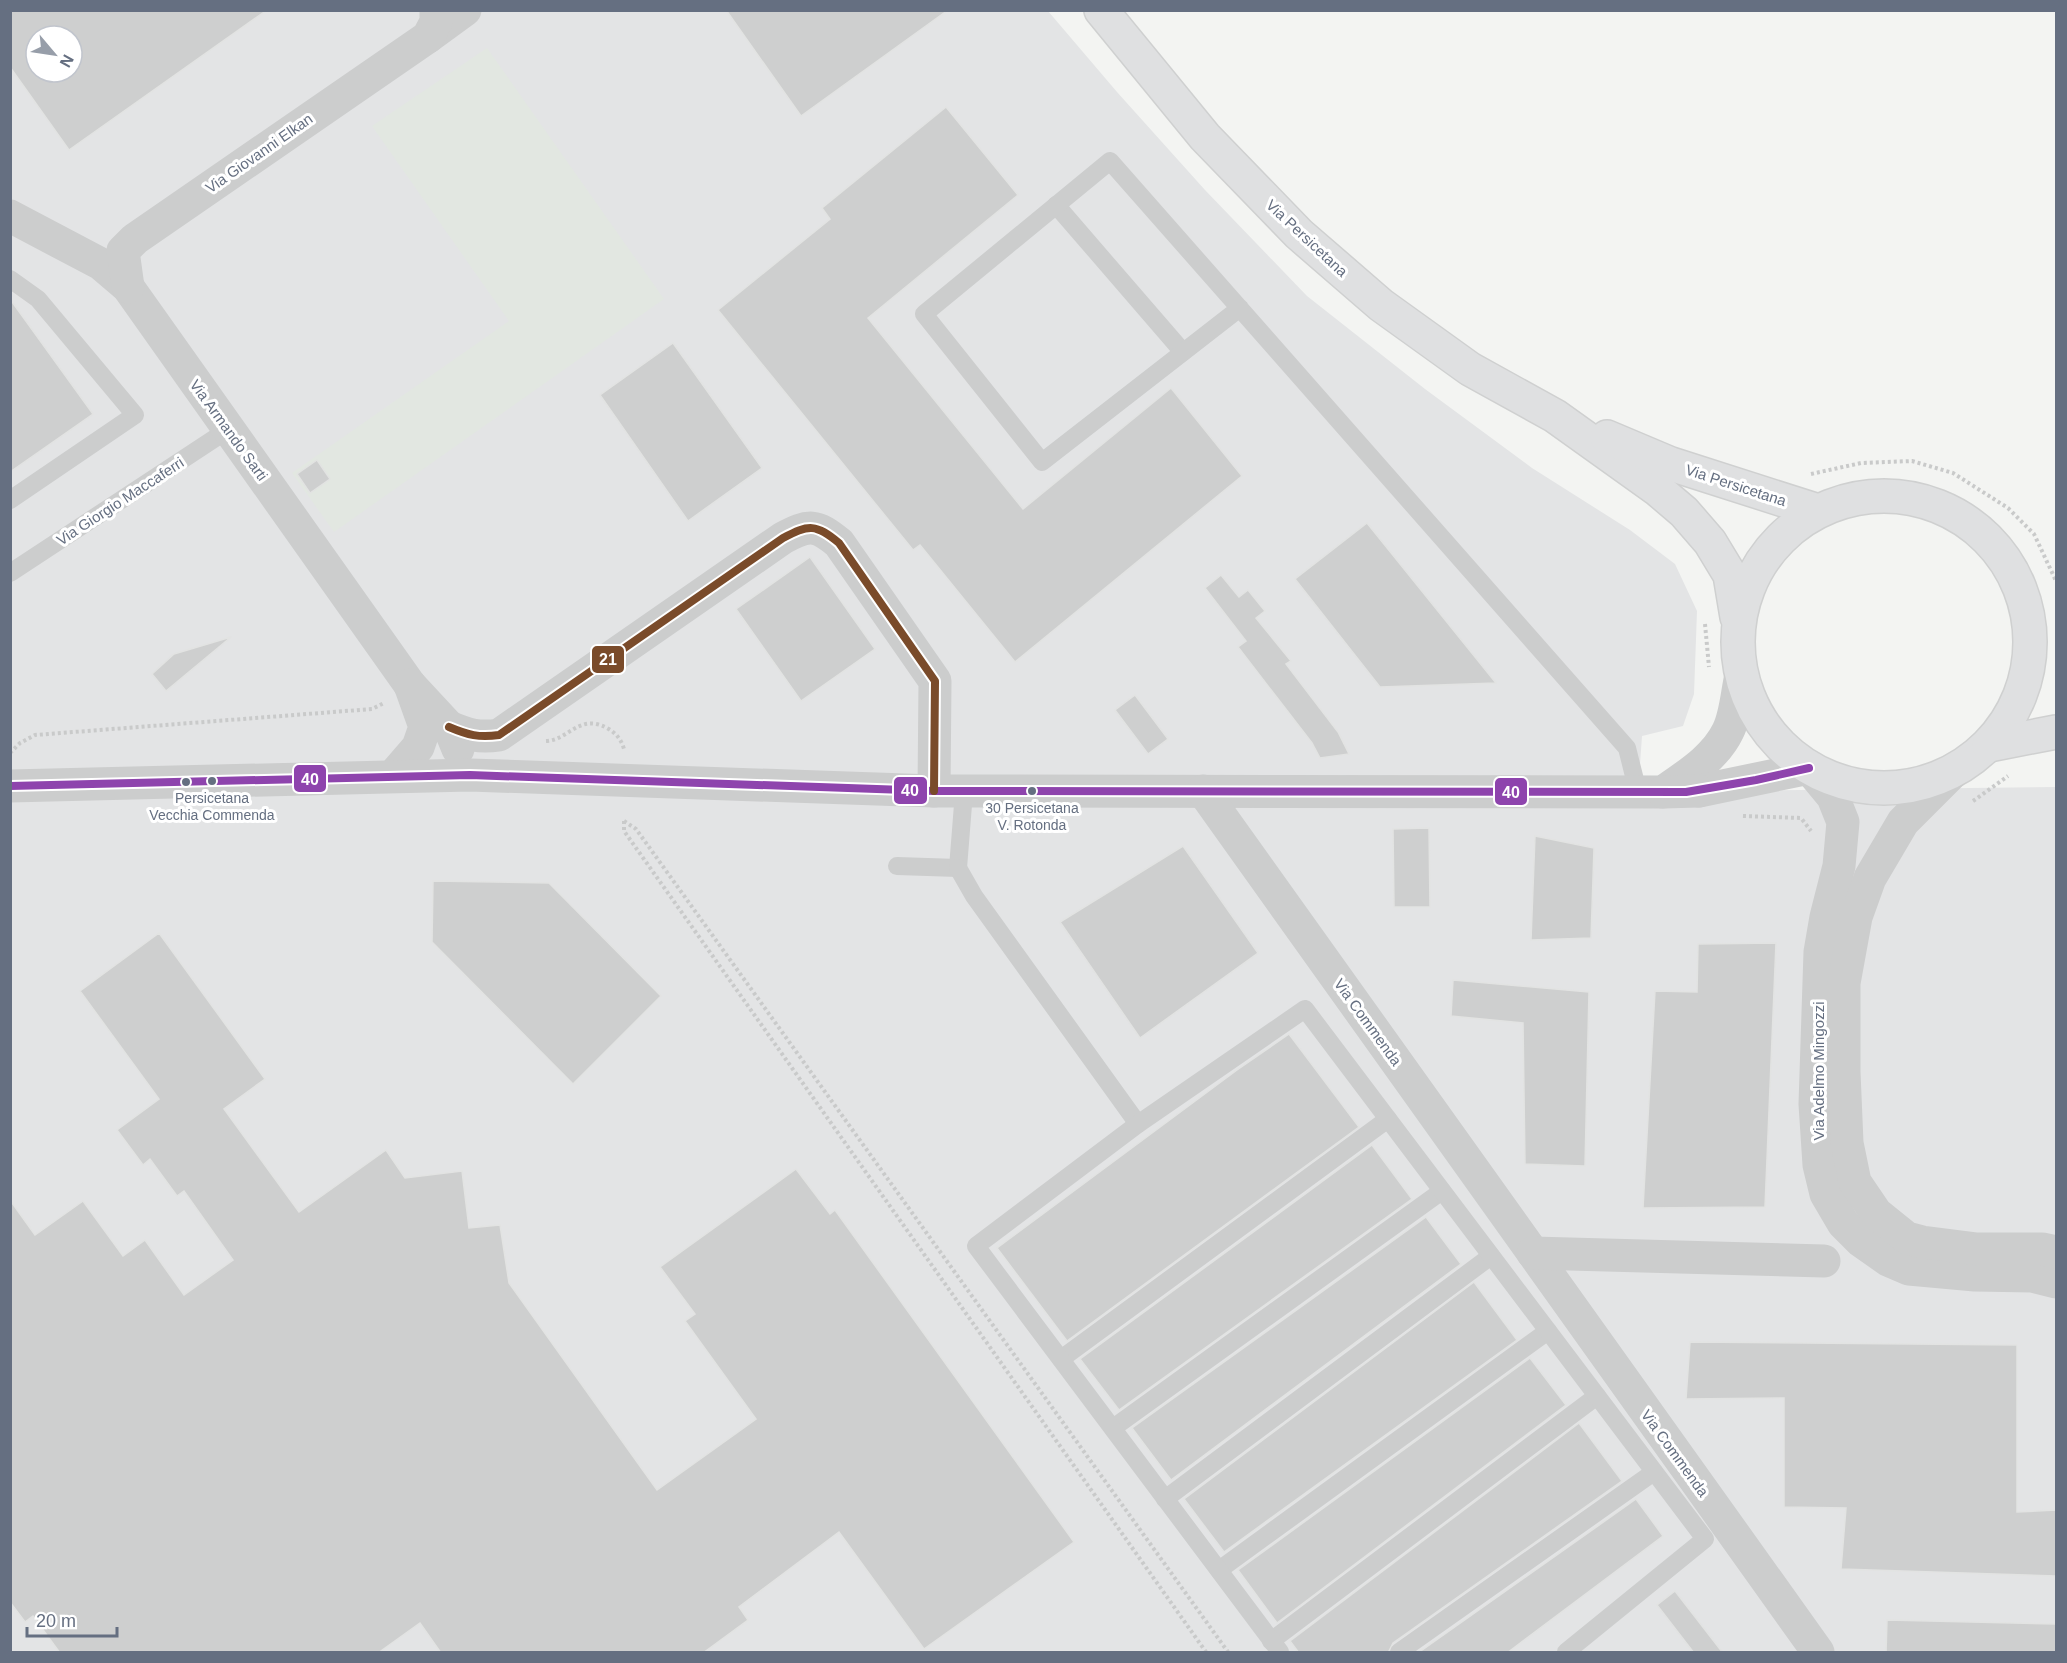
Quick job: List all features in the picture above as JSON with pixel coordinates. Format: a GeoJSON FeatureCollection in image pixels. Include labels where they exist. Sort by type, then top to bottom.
{"type":"FeatureCollection","features":[{"type":"Feature","properties":{"kind":"main road","name":"Via Persicetana"},"geometry":{"type":"LineString","coordinates":[[1101,10],[1205,137],[1299,234],[1381,305],[1470,369],[1555,416],[1671,464],[1818,511]]}},
{"type":"Feature","properties":{"kind":"main road","name":"Via Persicetana"},"geometry":{"type":"LineString","coordinates":[[1555,416],[1657,489],[1684,512],[1710,542],[1730,575],[1738,627]]}},
{"type":"Feature","properties":{"kind":"main road"},"geometry":{"type":"LineString","coordinates":[[1887,496],[1910,498],[1943,508],[1974,526],[1991,542],[2012,570],[2025,602],[2030,633],[2029,663],[2021,693],[2007,720],[1989,744],[1955,770],[1920,784],[1882,789],[1857,786],[1832,779],[1809,768],[1785,751],[1766,729],[1751,703],[1726,675],[1738,652],[1738,627],[1743,603],[1751,580],[1764,559],[1779,540],[1797,524],[1818,511],[1840,502],[1863,497],[1887,496]]}},
{"type":"Feature","properties":{"kind":"main road"},"geometry":{"type":"LineString","coordinates":[[2025,602],[2056,639]]}},
{"type":"Feature","properties":{"kind":"main road"},"geometry":{"type":"LineString","coordinates":[[1989,744],[2056,732]]}},
{"type":"Feature","properties":{"kind":"street","name":"Via Giovanni Elkan"},"geometry":{"type":"LineString","coordinates":[[128,287],[123,250],[135,239],[432,24],[465,10]]}},
{"type":"Feature","properties":{"kind":"street","name":"Via Armando Sarti"},"geometry":{"type":"LineString","coordinates":[[10,216],[101,264],[128,287],[230,429],[425,727],[418,747],[393,776]]}},
{"type":"Feature","properties":{"kind":"street"},"geometry":{"type":"LineString","coordinates":[[449,727],[466,734],[483,737],[499,735],[783,538],[797,530],[812,527],[839,543],[935,681],[949,792]]}},
{"type":"Feature","properties":{"kind":"street"},"geometry":{"type":"LineString","coordinates":[[1651,792],[1683,778],[1718,748],[1729,729],[1726,675]]}},
{"type":"Feature","properties":{"kind":"street","name":"Via Armando Sarti"},"geometry":{"type":"LineString","coordinates":[[400,692],[449,727],[470,775]]}},
{"type":"Feature","properties":{"kind":"street"},"geometry":{"type":"LineString","coordinates":[[10,786],[470,775],[949,792],[1651,792],[1699,791],[1809,768]]}},
{"type":"Feature","properties":{"kind":"street","name":"Via Adelmo Mingozzi"},"geometry":{"type":"LineString","coordinates":[[1809,768],[1833,797],[1843,822],[1839,866],[1826,917],[1821,952],[1815,1104],[1819,1165],[1826,1194],[1843,1223],[1861,1241],[1888,1260],[1909,1269],[1957,1274],[2032,1276],[2056,1282]]}},
{"type":"Feature","properties":{"kind":"street","name":"Via Adelmo Mingozzi"},"geometry":{"type":"LineString","coordinates":[[1955,770],[1903,822],[1870,878],[1856,917],[1844,983],[1847,1143],[1855,1182],[1876,1213],[1907,1238],[1922,1242],[1977,1248],[2042,1249],[2056,1252]]}},
{"type":"Feature","properties":{"kind":"street","name":"Via Commenda"},"geometry":{"type":"LineString","coordinates":[[1203,791],[1818,1653]]}},
{"type":"Feature","properties":{"kind":"street"},"geometry":{"type":"LineString","coordinates":[[1533,1253],[1824,1261]]}},
{"type":"Feature","properties":{"kind":"lane"},"geometry":{"type":"LineString","coordinates":[[1240,308],[1042,462],[924,314],[1110,160],[1627,748],[1651,792]]}},
{"type":"Feature","properties":{"kind":"lane"},"geometry":{"type":"LineString","coordinates":[[1056,205],[1183,352]]}},
{"type":"Feature","properties":{"kind":"lane"},"geometry":{"type":"LineString","coordinates":[[10,279],[38,299],[135,415],[10,500]]}},
{"type":"Feature","properties":{"kind":"lane","name":"Via Giorgio Maccaferri"},"geometry":{"type":"LineString","coordinates":[[10,573],[230,429]]}},
{"type":"Feature","properties":{"kind":"lane"},"geometry":{"type":"LineString","coordinates":[[949,792],[958,868],[974,896],[1138,1124]]}},
{"type":"Feature","properties":{"kind":"lane"},"geometry":{"type":"LineString","coordinates":[[897,866],[958,868]]}},
{"type":"Feature","properties":{"kind":"lane"},"geometry":{"type":"LineString","coordinates":[[1566,1653],[1705,1539],[1305,1009],[1138,1124],[976,1246],[1275,1647],[1597,1396]]}},
{"type":"Feature","properties":{"kind":"lane"},"geometry":{"type":"LineString","coordinates":[[1061,1359],[1388,1119]]}},
{"type":"Feature","properties":{"kind":"lane"},"geometry":{"type":"LineString","coordinates":[[1113,1428],[1442,1191]]}},
{"type":"Feature","properties":{"kind":"lane"},"geometry":{"type":"LineString","coordinates":[[1165,1499],[1491,1256]]}},
{"type":"Feature","properties":{"kind":"lane"},"geometry":{"type":"LineString","coordinates":[[1219,1570],[1548,1331]]}},
{"type":"Feature","properties":{"kind":"lane"},"geometry":{"type":"LineString","coordinates":[[1399,1653],[1654,1472]]}},
{"type":"Feature","properties":{"kind":"path"},"geometry":{"type":"LineString","coordinates":[[1802,474],[1861,463],[1912,461],[1953,473],[2008,508],[2034,534],[2056,581]]}},
{"type":"Feature","properties":{"kind":"path"},"geometry":{"type":"LineString","coordinates":[[1704,617],[1726,675]]}},
{"type":"Feature","properties":{"kind":"path"},"geometry":{"type":"LineString","coordinates":[[10,753],[20,743],[34,735],[372,709],[400,692]]}},
{"type":"Feature","properties":{"kind":"path"},"geometry":{"type":"LineString","coordinates":[[539,738],[547,742],[555,740],[585,723],[602,726],[615,732],[626,753]]}},
{"type":"Feature","properties":{"kind":"path"},"geometry":{"type":"LineString","coordinates":[[1206,1653],[624,831],[624,820],[636,829],[1228,1653]]}},
{"type":"Feature","properties":{"kind":"shaded area"},"geometry":{"type":"Polygon","coordinates":[[[11,11],[1048,11],[1205,190],[1307,296],[1425,389],[1532,468],[1630,530],[1675,564],[1697,611],[1694,694],[1683,726],[1642,736],[1638,792],[2056,787],[2056,1652],[11,1652],[11,11]]]}},
{"type":"Feature","properties":{"kind":"shaded area"},"geometry":{"type":"Polygon","coordinates":[[[487,48],[664,299],[334,532],[292,473],[509,321],[372,126],[487,48]]]}},
{"type":"Feature","properties":{"kind":"building"},"geometry":{"type":"Polygon","coordinates":[[[10,10],[267,10],[69,150],[10,67],[10,10]]]}},
{"type":"Feature","properties":{"kind":"building"},"geometry":{"type":"Polygon","coordinates":[[[726,10],[948,10],[801,116],[726,10]]]}},
{"type":"Feature","properties":{"kind":"building"},"geometry":{"type":"Polygon","coordinates":[[[946,107],[1018,195],[868,318],[1023,509],[1171,388],[1242,476],[1015,662],[920,545],[913,550],[718,310],[830,219],[822,208],[946,107]]]}},
{"type":"Feature","properties":{"kind":"building"},"geometry":{"type":"Polygon","coordinates":[[[10,299],[93,414],[10,472],[10,299]]]}},
{"type":"Feature","properties":{"kind":"building"},"geometry":{"type":"Polygon","coordinates":[[[673,343],[762,468],[688,521],[600,395],[673,343]]]}},
{"type":"Feature","properties":{"kind":"building"},"geometry":{"type":"Polygon","coordinates":[[[317,460],[330,479],[310,493],[297,474],[317,460]]]}},
{"type":"Feature","properties":{"kind":"building"},"geometry":{"type":"Polygon","coordinates":[[[1367,523],[1496,683],[1380,687],[1295,579],[1367,523]]]}},
{"type":"Feature","properties":{"kind":"building"},"geometry":{"type":"Polygon","coordinates":[[[810,557],[875,649],[801,701],[736,609],[810,557]]]}},
{"type":"Feature","properties":{"kind":"building"},"geometry":{"type":"Polygon","coordinates":[[[1221,575],[1239,597],[1248,590],[1265,611],[1256,618],[1291,661],[1286,664],[1338,732],[1349,754],[1320,758],[1312,743],[1238,647],[1246,641],[1205,588],[1221,575]]]}},
{"type":"Feature","properties":{"kind":"building"},"geometry":{"type":"Polygon","coordinates":[[[231,637],[166,691],[152,674],[174,654],[231,637]]]}},
{"type":"Feature","properties":{"kind":"building"},"geometry":{"type":"Polygon","coordinates":[[[1135,695],[1168,739],[1148,754],[1115,710],[1135,695]]]}},
{"type":"Feature","properties":{"kind":"building"},"geometry":{"type":"Polygon","coordinates":[[[1429,828],[1430,907],[1394,907],[1393,829],[1429,828]]]}},
{"type":"Feature","properties":{"kind":"building"},"geometry":{"type":"Polygon","coordinates":[[[1535,836],[1594,848],[1591,938],[1531,940],[1535,836]]]}},
{"type":"Feature","properties":{"kind":"building"},"geometry":{"type":"Polygon","coordinates":[[[1183,846],[1258,953],[1140,1038],[1060,922],[1183,846]]]}},
{"type":"Feature","properties":{"kind":"building"},"geometry":{"type":"Polygon","coordinates":[[[433,881],[549,883],[661,996],[573,1084],[432,942],[433,881]]]}},
{"type":"Feature","properties":{"kind":"building"},"geometry":{"type":"Polygon","coordinates":[[[159,933],[265,1079],[224,1109],[299,1212],[386,1150],[405,1178],[462,1171],[469,1228],[500,1225],[509,1283],[657,1490],[756,1419],[685,1321],[695,1314],[660,1267],[796,1169],[830,1214],[835,1210],[1074,1542],[924,1649],[839,1532],[739,1607],[748,1620],[703,1653],[441,1653],[420,1623],[378,1653],[60,1653],[33,1616],[25,1622],[10,1602],[10,1200],[35,1235],[83,1201],[123,1256],[145,1240],[184,1295],[233,1260],[184,1191],[177,1196],[150,1159],[143,1165],[117,1130],[159,1099],[80,991],[159,933]]]}},
{"type":"Feature","properties":{"kind":"building"},"geometry":{"type":"Polygon","coordinates":[[[1776,943],[1765,1207],[1643,1208],[1655,991],[1697,992],[1698,944],[1776,943]]]}},
{"type":"Feature","properties":{"kind":"building"},"geometry":{"type":"Polygon","coordinates":[[[1453,980],[1589,992],[1585,1166],[1525,1164],[1523,1023],[1451,1016],[1453,980]]]}},
{"type":"Feature","properties":{"kind":"building"},"geometry":{"type":"Polygon","coordinates":[[[1289,1034],[1359,1127],[1067,1341],[997,1248],[1289,1034]]]}},
{"type":"Feature","properties":{"kind":"building"},"geometry":{"type":"Polygon","coordinates":[[[1372,1145],[1412,1199],[1119,1410],[1080,1359],[1372,1145]]]}},
{"type":"Feature","properties":{"kind":"building"},"geometry":{"type":"Polygon","coordinates":[[[1426,1217],[1461,1264],[1171,1480],[1132,1428],[1426,1217]]]}},
{"type":"Feature","properties":{"kind":"building"},"geometry":{"type":"Polygon","coordinates":[[[1474,1282],[1517,1340],[1224,1552],[1184,1499],[1474,1282]]]}},
{"type":"Feature","properties":{"kind":"building"},"geometry":{"type":"Polygon","coordinates":[[[1690,1342],[2017,1345],[2017,1512],[2056,1510],[2056,1576],[1841,1569],[1846,1508],[1784,1507],[1784,1398],[1686,1399],[1690,1342]]]}},
{"type":"Feature","properties":{"kind":"building"},"geometry":{"type":"Polygon","coordinates":[[[1530,1358],[1566,1405],[1277,1623],[1238,1570],[1530,1358]]]}},
{"type":"Feature","properties":{"kind":"building"},"geometry":{"type":"Polygon","coordinates":[[[1579,1423],[1622,1481],[1393,1643],[1388,1653],[1299,1653],[1290,1641],[1579,1423]]]}},
{"type":"Feature","properties":{"kind":"building"},"geometry":{"type":"Polygon","coordinates":[[[1636,1499],[1663,1536],[1507,1653],[1418,1653],[1636,1499]]]}},
{"type":"Feature","properties":{"kind":"building"},"geometry":{"type":"Polygon","coordinates":[[[1675,1591],[1723,1653],[1694,1653],[1657,1605],[1675,1591]]]}},
{"type":"Feature","properties":{"kind":"building"},"geometry":{"type":"Polygon","coordinates":[[[1887,1620],[2056,1624],[2056,1653],[1886,1653],[1887,1620]]]}},
{"type":"Feature","properties":{"kind":"transit line","name":"21"},"geometry":{"type":"LineString","coordinates":[[449,727],[474,735],[499,735],[783,538],[799,530],[812,528],[824,532],[839,543],[935,681],[934,791]]}},
{"type":"Feature","properties":{"kind":"transit line","name":"40"},"geometry":{"type":"LineString","coordinates":[[10,786],[470,775],[934,791],[1686,792],[1809,768]]}},
{"type":"Feature","properties":{"kind":"place","name":"Persicetana Vecchia Commenda"},"geometry":{"type":"Point","coordinates":[212,781]}},
{"type":"Feature","properties":{"kind":"place","name":"30 Persicetana V. Rotonda"},"geometry":{"type":"Point","coordinates":[1032,791]}}]}
